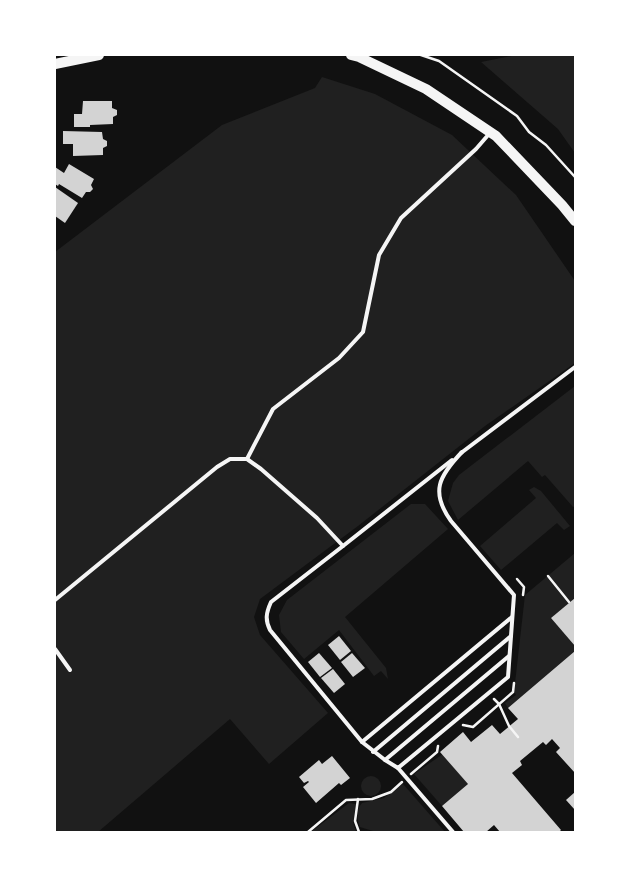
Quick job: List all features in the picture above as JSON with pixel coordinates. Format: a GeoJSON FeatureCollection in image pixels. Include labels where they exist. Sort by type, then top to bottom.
{"type":"FeatureCollection","features":[{"type":"Feature","properties":{"kind":"main road"},"geometry":{"type":"LineString","coordinates":[[55,64],[99,55]]}},
{"type":"Feature","properties":{"kind":"main road"},"geometry":{"type":"LineString","coordinates":[[351,55],[426,89],[496,136],[575,221]]}},
{"type":"Feature","properties":{"kind":"lane"},"geometry":{"type":"LineString","coordinates":[[247,459],[273,409],[339,358],[363,332],[379,255],[401,218],[463,161],[490,132]]}},
{"type":"Feature","properties":{"kind":"lane"},"geometry":{"type":"LineString","coordinates":[[453,832],[398,768],[373,752],[362,742],[270,630],[267,624],[266,613],[271,602],[462,452],[575,367]]}},
{"type":"Feature","properties":{"kind":"lane"},"geometry":{"type":"LineString","coordinates":[[398,768],[508,677],[514,595],[442,508],[439,498],[442,478],[447,469],[462,452]]}},
{"type":"Feature","properties":{"kind":"lane"},"geometry":{"type":"LineString","coordinates":[[55,600],[217,467],[230,459],[247,459],[261,469],[317,518],[343,546]]}},
{"type":"Feature","properties":{"kind":"lane"},"geometry":{"type":"LineString","coordinates":[[362,742],[512,617]]}},
{"type":"Feature","properties":{"kind":"lane"},"geometry":{"type":"LineString","coordinates":[[373,752],[511,636]]}},
{"type":"Feature","properties":{"kind":"lane"},"geometry":{"type":"LineString","coordinates":[[55,649],[70,670]]}},
{"type":"Feature","properties":{"kind":"lane"},"geometry":{"type":"LineString","coordinates":[[385,760],[510,656]]}},
{"type":"Feature","properties":{"kind":"path"},"geometry":{"type":"LineString","coordinates":[[421,55],[439,61],[517,116],[529,132],[546,145],[575,177]]}},
{"type":"Feature","properties":{"kind":"path"},"geometry":{"type":"LineString","coordinates":[[548,576],[570,602]]}},
{"type":"Feature","properties":{"kind":"path"},"geometry":{"type":"LineString","coordinates":[[509,726],[518,737]]}},
{"type":"Feature","properties":{"kind":"path"},"geometry":{"type":"LineString","coordinates":[[358,799],[355,821],[359,832]]}},
{"type":"Feature","properties":{"kind":"shaded area"},"geometry":{"type":"Polygon","coordinates":[[[517,55],[575,55],[575,153],[558,129],[481,62],[517,55]]]}},
{"type":"Feature","properties":{"kind":"shaded area"},"geometry":{"type":"Polygon","coordinates":[[[322,77],[375,94],[452,135],[516,195],[575,281],[575,363],[485,426],[358,526],[260,599],[254,617],[260,635],[328,713],[269,764],[230,719],[98,832],[55,832],[55,252],[222,125],[315,88],[322,77]]]}},
{"type":"Feature","properties":{"kind":"shaded area"},"geometry":{"type":"Polygon","coordinates":[[[575,386],[575,506],[573,507],[545,475],[542,477],[528,461],[458,520],[448,501],[453,483],[459,475],[575,386]]]}},
{"type":"Feature","properties":{"kind":"shaded area"},"geometry":{"type":"Polygon","coordinates":[[[534,487],[541,491],[570,526],[564,530],[557,523],[501,570],[480,546],[536,498],[529,490],[534,487]]]}},
{"type":"Feature","properties":{"kind":"shaded area"},"geometry":{"type":"Polygon","coordinates":[[[411,504],[425,504],[448,529],[345,617],[386,668],[388,679],[381,671],[374,676],[339,630],[304,659],[281,632],[279,615],[287,600],[411,504]]]}},
{"type":"Feature","properties":{"kind":"shaded area"},"geometry":{"type":"Polygon","coordinates":[[[575,553],[575,598],[551,618],[575,646],[575,651],[508,708],[505,703],[516,695],[514,692],[525,595],[575,553]]]}},
{"type":"Feature","properties":{"kind":"shaded area"},"geometry":{"type":"Polygon","coordinates":[[[443,754],[468,784],[442,806],[414,774],[443,754]]]}},
{"type":"Feature","properties":{"kind":"shaded area"},"geometry":{"type":"Polygon","coordinates":[[[371,776],[378,779],[381,786],[378,793],[371,796],[364,793],[361,786],[364,779],[371,776]]]}},
{"type":"Feature","properties":{"kind":"shaded area"},"geometry":{"type":"Polygon","coordinates":[[[403,784],[445,832],[376,832],[360,827],[358,815],[362,803],[384,798],[403,784]]]}},
{"type":"Feature","properties":{"kind":"shaded area"},"geometry":{"type":"Polygon","coordinates":[[[349,803],[356,804],[353,822],[356,832],[311,832],[349,803]]]}},
{"type":"Feature","properties":{"kind":"building"},"geometry":{"type":"Polygon","coordinates":[[[83,101],[112,101],[112,108],[117,110],[117,115],[113,117],[113,124],[74,127],[74,114],[82,114],[83,101]]]}},
{"type":"Feature","properties":{"kind":"building"},"geometry":{"type":"Polygon","coordinates":[[[63,131],[102,132],[103,139],[107,141],[107,146],[103,148],[103,155],[73,156],[73,144],[63,144],[63,131]]]}},
{"type":"Feature","properties":{"kind":"building"},"geometry":{"type":"Polygon","coordinates":[[[69,164],[94,179],[91,185],[93,189],[90,192],[86,192],[82,198],[59,184],[58,186],[55,184],[55,167],[64,173],[69,164]]]}},
{"type":"Feature","properties":{"kind":"building"},"geometry":{"type":"Polygon","coordinates":[[[55,187],[78,203],[65,223],[55,216],[55,187]]]}},
{"type":"Feature","properties":{"kind":"building"},"geometry":{"type":"Polygon","coordinates":[[[575,598],[575,646],[551,618],[575,598]]]}},
{"type":"Feature","properties":{"kind":"building"},"geometry":{"type":"Polygon","coordinates":[[[339,636],[351,651],[340,660],[328,645],[339,636]]]}},
{"type":"Feature","properties":{"kind":"building"},"geometry":{"type":"Polygon","coordinates":[[[575,651],[575,773],[556,752],[560,748],[552,739],[546,745],[543,742],[520,761],[522,765],[512,773],[561,830],[559,832],[500,832],[494,825],[486,832],[464,832],[442,806],[468,784],[440,752],[463,732],[471,742],[492,725],[500,734],[518,719],[508,708],[575,651]]]}},
{"type":"Feature","properties":{"kind":"building"},"geometry":{"type":"Polygon","coordinates":[[[319,653],[332,668],[320,677],[308,662],[319,653]]]}},
{"type":"Feature","properties":{"kind":"building"},"geometry":{"type":"Polygon","coordinates":[[[352,653],[365,668],[353,677],[341,662],[352,653]]]}},
{"type":"Feature","properties":{"kind":"building"},"geometry":{"type":"Polygon","coordinates":[[[333,669],[345,684],[334,693],[321,678],[333,669]]]}},
{"type":"Feature","properties":{"kind":"building"},"geometry":{"type":"Polygon","coordinates":[[[332,756],[350,778],[341,785],[339,783],[316,803],[303,787],[309,782],[304,783],[299,777],[319,760],[322,764],[332,756]]]}},
{"type":"Feature","properties":{"kind":"building"},"geometry":{"type":"Polygon","coordinates":[[[575,792],[575,810],[566,800],[575,792]]]}}]}
